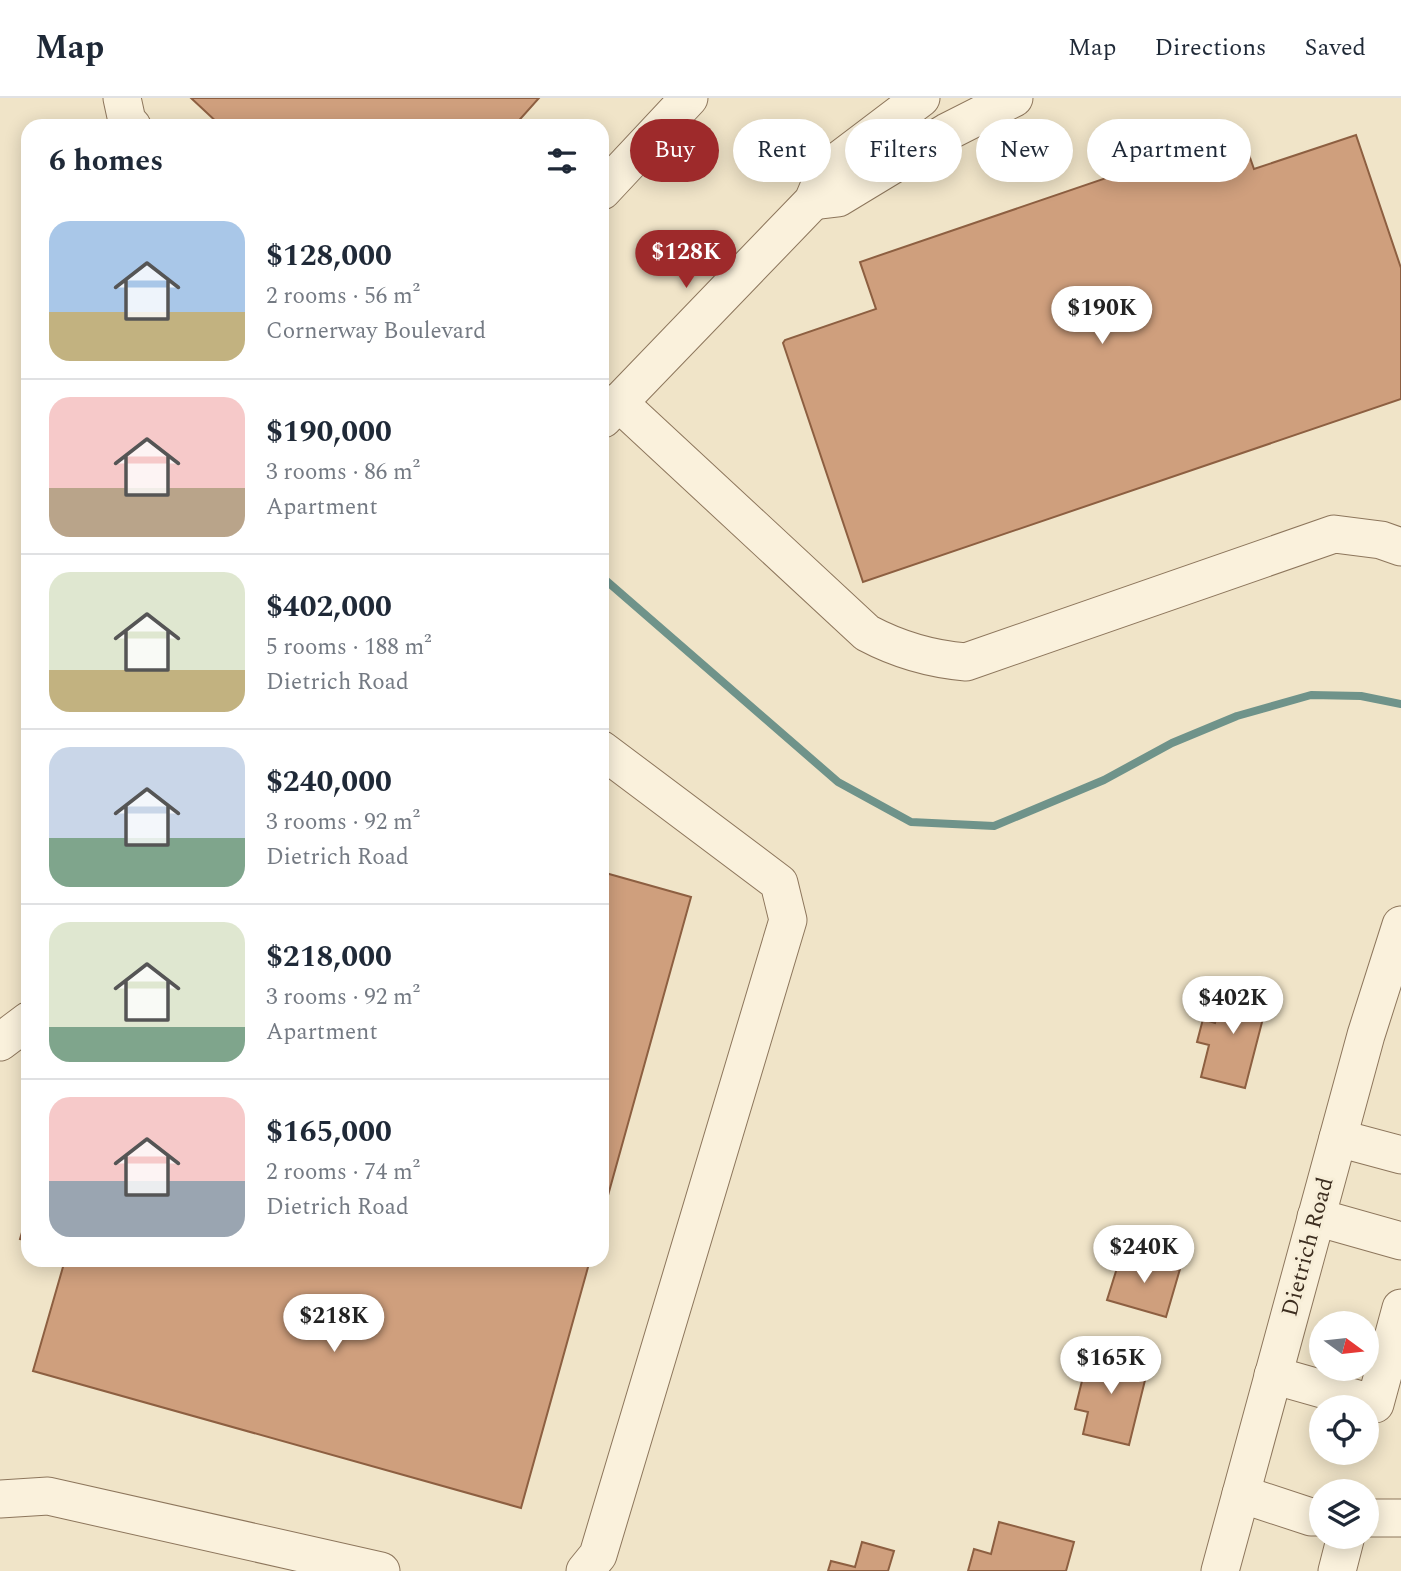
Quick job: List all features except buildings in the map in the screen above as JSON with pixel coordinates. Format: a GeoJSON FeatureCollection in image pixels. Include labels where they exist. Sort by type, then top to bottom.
{"type":"FeatureCollection","features":[{"type":"Feature","properties":{"kind":"street"},"geometry":{"type":"LineString","coordinates":[[122,98],[127,119]]}},
{"type":"Feature","properties":{"kind":"street"},"geometry":{"type":"LineString","coordinates":[[609,184],[689,98]]}},
{"type":"Feature","properties":{"kind":"street"},"geometry":{"type":"LineString","coordinates":[[921,98],[826,170],[813,201],[610,411],[867,633],[912,653],[941,660],[966,662],[1334,534],[1381,540],[1401,547]]}},
{"type":"Feature","properties":{"kind":"street"},"geometry":{"type":"LineString","coordinates":[[813,201],[838,198],[947,132],[1014,98]]}},
{"type":"Feature","properties":{"kind":"street"},"geometry":{"type":"LineString","coordinates":[[586,1571],[598,1555],[788,920],[779,883],[609,755]]}},
{"type":"Feature","properties":{"kind":"street","name":"Dietrich Road"},"geometry":{"type":"LineString","coordinates":[[1220,1571],[1338,1138],[1392,981],[1401,925]]}},
{"type":"Feature","properties":{"kind":"street"},"geometry":{"type":"LineString","coordinates":[[0,1042],[21,1026]]}},
{"type":"Feature","properties":{"kind":"street"},"geometry":{"type":"LineString","coordinates":[[1338,1138],[1401,1155]]}},
{"type":"Feature","properties":{"kind":"street"},"geometry":{"type":"LineString","coordinates":[[1316,1217],[1401,1241]]}},
{"type":"Feature","properties":{"kind":"street"},"geometry":{"type":"LineString","coordinates":[[1273,1375],[1376,1404],[1401,1308]]}},
{"type":"Feature","properties":{"kind":"street"},"geometry":{"type":"LineString","coordinates":[[1241,1494],[1309,1516]]}},
{"type":"Feature","properties":{"kind":"street"},"geometry":{"type":"LineString","coordinates":[[0,1499],[48,1496],[381,1571]]}},
{"type":"Feature","properties":{"kind":"street"},"geometry":{"type":"LineString","coordinates":[[1379,1518],[1401,1518]]}},
{"type":"Feature","properties":{"kind":"street"},"geometry":{"type":"LineString","coordinates":[[1337,1571],[1343,1549]]}},
{"type":"Feature","properties":{"kind":"waterway"},"geometry":{"type":"LineString","coordinates":[[609,583],[838,782],[911,822],[994,826],[1104,780],[1172,743],[1237,716],[1311,695],[1361,696],[1401,704]]}}]}
